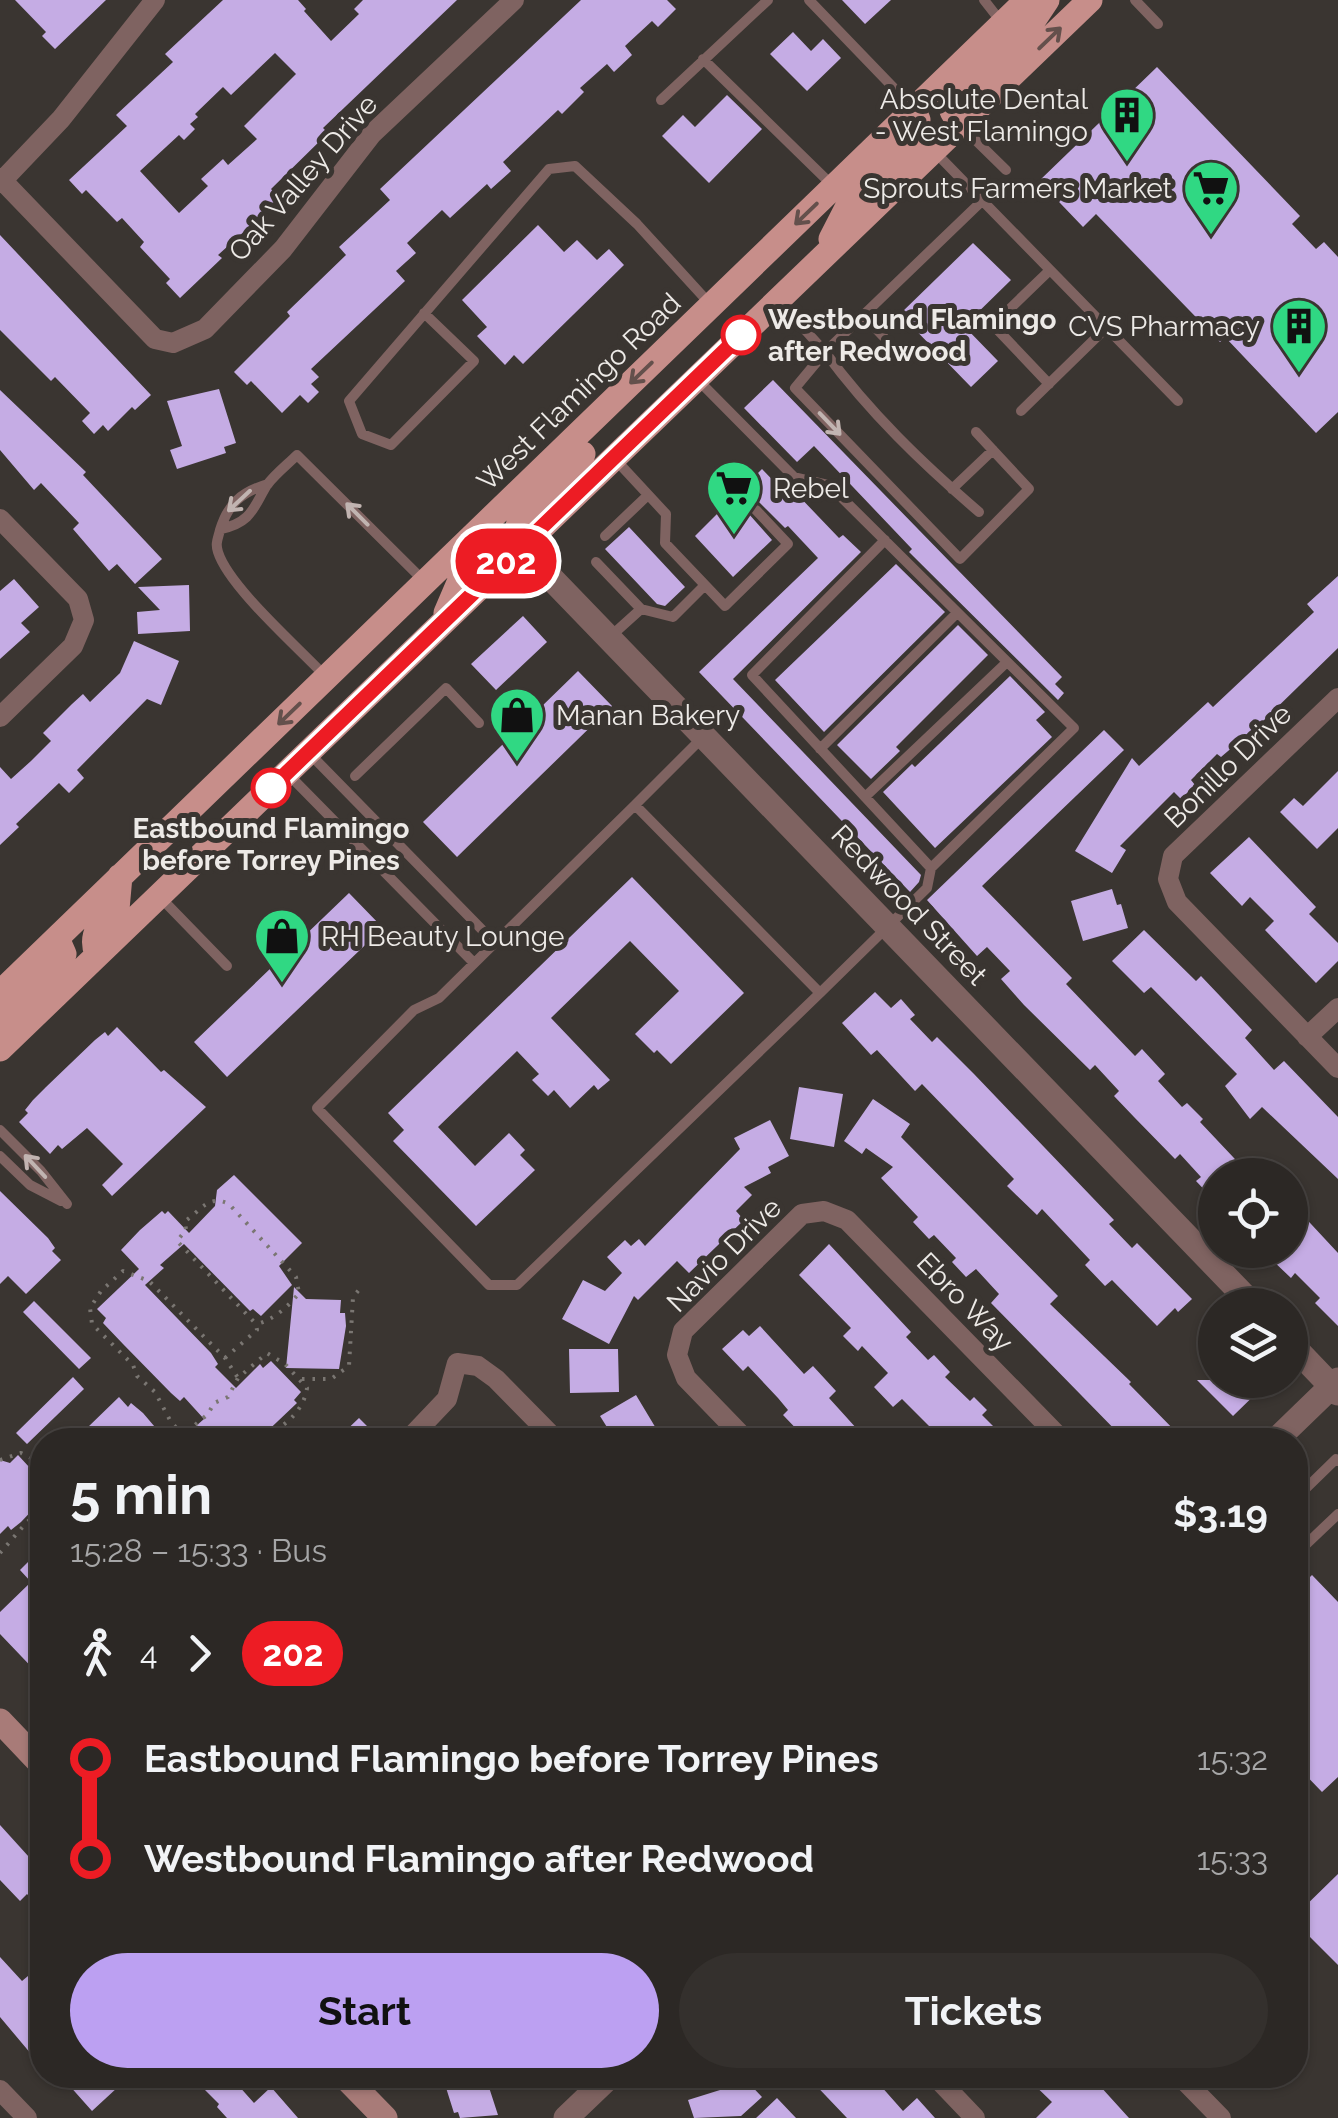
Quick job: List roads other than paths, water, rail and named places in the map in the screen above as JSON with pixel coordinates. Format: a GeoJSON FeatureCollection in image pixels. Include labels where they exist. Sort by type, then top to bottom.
{"type":"FeatureCollection","features":[{"type":"Feature","properties":{"kind":"main road","name":"West Flamingo Road"},"geometry":{"type":"LineString","coordinates":[[0,993],[1027,0]]}},
{"type":"Feature","properties":{"kind":"main road"},"geometry":{"type":"LineString","coordinates":[[960,124],[952,111],[957,96],[1034,22],[1046,0]]}},
{"type":"Feature","properties":{"kind":"main road"},"geometry":{"type":"LineString","coordinates":[[0,1048],[1090,0]]}},
{"type":"Feature","properties":{"kind":"main road"},"geometry":{"type":"LineString","coordinates":[[822,257],[850,202],[908,145],[918,120],[914,110]]}},
{"type":"Feature","properties":{"kind":"main road"},"geometry":{"type":"LineString","coordinates":[[711,305],[741,335]]}},
{"type":"Feature","properties":{"kind":"main road"},"geometry":{"type":"LineString","coordinates":[[521,547],[516,532],[522,514],[586,452],[606,408],[631,411],[676,397]]}},
{"type":"Feature","properties":{"kind":"main road"},"geometry":{"type":"LineString","coordinates":[[442,622],[460,578],[484,552],[487,535],[483,528]]}},
{"type":"Feature","properties":{"kind":"main road"},"geometry":{"type":"LineString","coordinates":[[359,646],[406,657]]}},
{"type":"Feature","properties":{"kind":"main road"},"geometry":{"type":"LineString","coordinates":[[98,955],[94,936],[99,924],[117,908],[120,876]]}},
{"type":"Feature","properties":{"kind":"main road"},"geometry":{"type":"LineString","coordinates":[[0,1022],[59,965],[64,954],[57,938]]}},
{"type":"Feature","properties":{"kind":"main road"},"geometry":{"type":"LineString","coordinates":[[0,1722],[30,1753]]}},
{"type":"Feature","properties":{"kind":"main road"},"geometry":{"type":"LineString","coordinates":[[356,2088],[385,2118]]}},
{"type":"Feature","properties":{"kind":"street"},"geometry":{"type":"LineString","coordinates":[[1,181],[62,119],[156,0]]}},
{"type":"Feature","properties":{"kind":"street","name":"Oak Valley Drive"},"geometry":{"type":"LineString","coordinates":[[1,181],[155,338],[173,342],[205,328],[282,249],[372,134],[514,0]]}},
{"type":"Feature","properties":{"kind":"street"},"geometry":{"type":"LineString","coordinates":[[0,520],[78,599],[84,620],[74,646],[0,717]]}},
{"type":"Feature","properties":{"kind":"street","name":"Redwood Street"},"geometry":{"type":"LineString","coordinates":[[521,547],[1237,1288]]}},
{"type":"Feature","properties":{"kind":"street","name":"Bonillo Drive"},"geometry":{"type":"LineString","coordinates":[[1308,1037],[1177,902],[1168,880],[1173,856],[1338,698]]}},
{"type":"Feature","properties":{"kind":"street"},"geometry":{"type":"LineString","coordinates":[[1338,1008],[1308,1037],[1338,1068]]}},
{"type":"Feature","properties":{"kind":"street","name":"Navio Drive"},"geometry":{"type":"LineString","coordinates":[[734,1428],[686,1378],[677,1355],[683,1331],[802,1214],[824,1211]]}},
{"type":"Feature","properties":{"kind":"street","name":"Ebro Way"},"geometry":{"type":"LineString","coordinates":[[824,1211],[847,1220],[1050,1428]]}},
{"type":"Feature","properties":{"kind":"street"},"geometry":{"type":"LineString","coordinates":[[1289,1428],[1336,1386],[1308,1360]]}},
{"type":"Feature","properties":{"kind":"street"},"geometry":{"type":"LineString","coordinates":[[419,1428],[447,1399],[457,1363],[478,1366],[496,1379],[544,1428]]}},
{"type":"Feature","properties":{"kind":"street"},"geometry":{"type":"LineString","coordinates":[[566,2118],[597,2088]]}},
{"type":"Feature","properties":{"kind":"street"},"geometry":{"type":"LineString","coordinates":[[947,2088],[976,2118]]}},
{"type":"Feature","properties":{"kind":"street"},"geometry":{"type":"LineString","coordinates":[[1191,2088],[1220,2118]]}},
{"type":"Feature","properties":{"kind":"street"},"geometry":{"type":"LineString","coordinates":[[0,2090],[27,2118]]}},
{"type":"Feature","properties":{"kind":"lane"},"geometry":{"type":"LineString","coordinates":[[661,100],[768,0]]}},
{"type":"Feature","properties":{"kind":"lane"},"geometry":{"type":"LineString","coordinates":[[808,0],[914,110]]}},
{"type":"Feature","properties":{"kind":"lane"},"geometry":{"type":"LineString","coordinates":[[984,0],[1003,24]]}},
{"type":"Feature","properties":{"kind":"lane"},"geometry":{"type":"LineString","coordinates":[[1135,0],[1158,24]]}},
{"type":"Feature","properties":{"kind":"lane"},"geometry":{"type":"LineString","coordinates":[[703,59],[834,187]]}},
{"type":"Feature","properties":{"kind":"lane"},"geometry":{"type":"LineString","coordinates":[[960,124],[1006,170]]}},
{"type":"Feature","properties":{"kind":"lane"},"geometry":{"type":"LineString","coordinates":[[934,150],[1178,401]]}},
{"type":"Feature","properties":{"kind":"lane"},"geometry":{"type":"LineString","coordinates":[[424,314],[474,361],[391,445],[362,434],[349,401],[424,314],[549,170],[575,166],[637,224],[711,305]]}},
{"type":"Feature","properties":{"kind":"lane"},"geometry":{"type":"LineString","coordinates":[[976,432],[1029,489],[960,559],[795,388],[825,352],[983,200]]}},
{"type":"Feature","properties":{"kind":"lane"},"geometry":{"type":"LineString","coordinates":[[1049,384],[992,325],[1050,270]]}},
{"type":"Feature","properties":{"kind":"lane"},"geometry":{"type":"LineString","coordinates":[[778,299],[858,396],[922,463],[979,512]]}},
{"type":"Feature","properties":{"kind":"lane"},"geometry":{"type":"LineString","coordinates":[[863,315],[883,336]]}},
{"type":"Feature","properties":{"kind":"lane"},"geometry":{"type":"LineString","coordinates":[[1022,411],[1106,328]]}},
{"type":"Feature","properties":{"kind":"lane"},"geometry":{"type":"LineString","coordinates":[[696,378],[794,477],[829,485],[1074,728],[931,868],[927,888],[516,1285],[489,1286],[317,1108],[414,1010],[439,998],[704,736]]}},
{"type":"Feature","properties":{"kind":"lane"},"geometry":{"type":"LineString","coordinates":[[952,488],[993,450]]}},
{"type":"Feature","properties":{"kind":"lane"},"geometry":{"type":"LineString","coordinates":[[326,678],[226,568],[216,546],[223,515],[249,490],[268,484],[297,455],[426,582]]}},
{"type":"Feature","properties":{"kind":"lane"},"geometry":{"type":"LineString","coordinates":[[613,458],[666,514],[665,543],[725,606],[788,544],[756,510]]}},
{"type":"Feature","properties":{"kind":"lane"},"geometry":{"type":"LineString","coordinates":[[605,536],[648,495]]}},
{"type":"Feature","properties":{"kind":"lane"},"geometry":{"type":"LineString","coordinates":[[885,540],[752,674],[931,868]]}},
{"type":"Feature","properties":{"kind":"lane"},"geometry":{"type":"LineString","coordinates":[[596,562],[641,609],[674,616],[705,584]]}},
{"type":"Feature","properties":{"kind":"lane"},"geometry":{"type":"LineString","coordinates":[[609,638],[641,609]]}},
{"type":"Feature","properties":{"kind":"lane"},"geometry":{"type":"LineString","coordinates":[[820,749],[957,612]]}},
{"type":"Feature","properties":{"kind":"lane"},"geometry":{"type":"LineString","coordinates":[[865,797],[1007,662]]}},
{"type":"Feature","properties":{"kind":"lane"},"geometry":{"type":"LineString","coordinates":[[356,776],[446,688],[480,723]]}},
{"type":"Feature","properties":{"kind":"lane"},"geometry":{"type":"LineString","coordinates":[[308,751],[495,943]]}},
{"type":"Feature","properties":{"kind":"lane"},"geometry":{"type":"LineString","coordinates":[[287,772],[474,963]]}},
{"type":"Feature","properties":{"kind":"lane"},"geometry":{"type":"LineString","coordinates":[[635,805],[820,993]]}},
{"type":"Feature","properties":{"kind":"lane"},"geometry":{"type":"LineString","coordinates":[[159,896],[227,966]]}},
{"type":"Feature","properties":{"kind":"lane"},"geometry":{"type":"LineString","coordinates":[[0,1130],[67,1204],[30,1184],[0,1156]]}},
{"type":"Feature","properties":{"kind":"lane"},"geometry":{"type":"LineString","coordinates":[[1308,1486],[1338,1460]]}},
{"type":"Feature","properties":{"kind":"lane"},"geometry":{"type":"LineString","coordinates":[[1308,1543],[1338,1514]]}},
{"type":"Feature","properties":{"kind":"place","name":"Absolute Dental - West Flamingo"},"geometry":{"type":"Point","coordinates":[1127,164]}},
{"type":"Feature","properties":{"kind":"place","name":"Sprouts Farmers Market"},"geometry":{"type":"Point","coordinates":[1211,237]}},
{"type":"Feature","properties":{"kind":"place","name":"Westbound Flamingo after Redwood"},"geometry":{"type":"Point","coordinates":[741,335]}},
{"type":"Feature","properties":{"kind":"place","name":"CVS Pharmacy"},"geometry":{"type":"Point","coordinates":[1299,375]}},
{"type":"Feature","properties":{"kind":"place","name":"Rebel"},"geometry":{"type":"Point","coordinates":[734,537]}},
{"type":"Feature","properties":{"kind":"place","name":"Manan Bakery"},"geometry":{"type":"Point","coordinates":[517,764]}},
{"type":"Feature","properties":{"kind":"place","name":"Eastbound Flamingo before Torrey Pines"},"geometry":{"type":"Point","coordinates":[271,788]}},
{"type":"Feature","properties":{"kind":"place","name":"RH Beauty Lounge"},"geometry":{"type":"Point","coordinates":[282,985]}}]}
